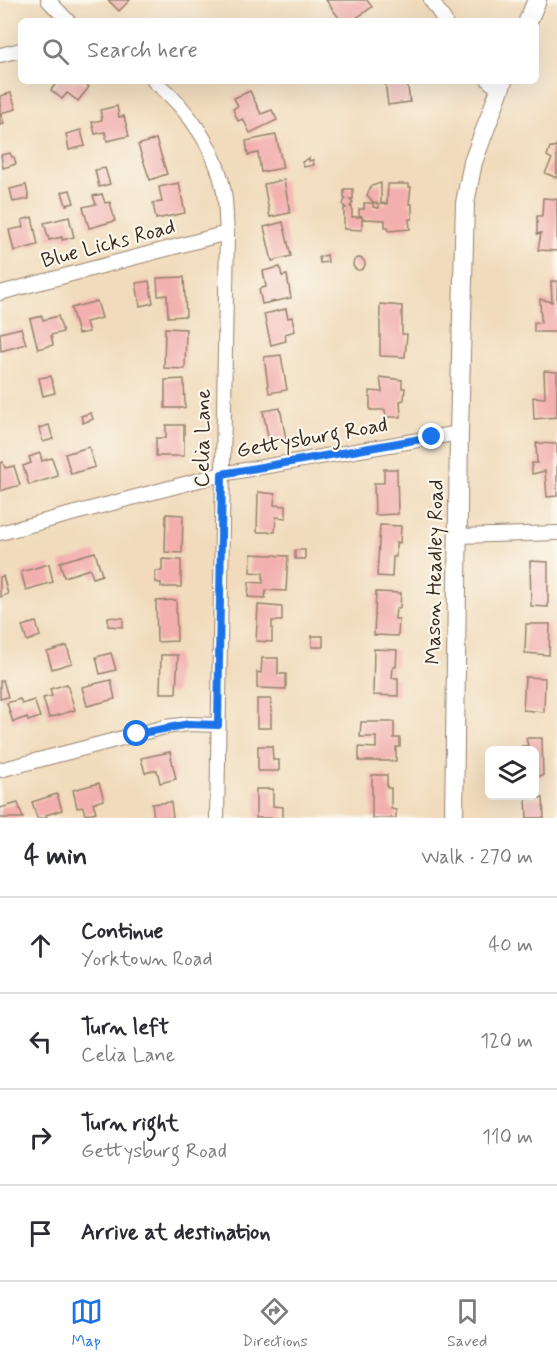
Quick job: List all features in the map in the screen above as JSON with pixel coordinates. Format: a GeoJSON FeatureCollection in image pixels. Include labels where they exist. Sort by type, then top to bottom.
{"type":"FeatureCollection","features":[{"type":"Feature","properties":{"kind":"main road"},"geometry":{"type":"LineString","coordinates":[[529,18],[537,0]]}},
{"type":"Feature","properties":{"kind":"main road","name":"Mason Headley Road"},"geometry":{"type":"LineString","coordinates":[[454,818],[459,433],[465,203],[473,162],[497,84]]}},
{"type":"Feature","properties":{"kind":"street"},"geometry":{"type":"LineString","coordinates":[[48,0],[65,18]]}},
{"type":"Feature","properties":{"kind":"street"},"geometry":{"type":"LineString","coordinates":[[431,0],[443,18]]}},
{"type":"Feature","properties":{"kind":"street"},"geometry":{"type":"LineString","coordinates":[[0,55],[18,51]]}},
{"type":"Feature","properties":{"kind":"street","name":"Celia Lane"},"geometry":{"type":"LineString","coordinates":[[157,84],[185,111],[205,139],[214,158],[225,199],[217,818]]}},
{"type":"Feature","properties":{"kind":"street","name":"Blue Licks Road"},"geometry":{"type":"LineString","coordinates":[[0,293],[226,233]]}},
{"type":"Feature","properties":{"kind":"street","name":"Gettysburg Road"},"geometry":{"type":"LineString","coordinates":[[0,532],[222,474],[459,433]]}},
{"type":"Feature","properties":{"kind":"street"},"geometry":{"type":"LineString","coordinates":[[458,536],[557,533]]}},
{"type":"Feature","properties":{"kind":"street"},"geometry":{"type":"LineString","coordinates":[[0,770],[165,727],[189,724],[218,725]]}},
{"type":"Feature","properties":{"kind":"building"},"geometry":{"type":"Polygon","coordinates":[[[108,0],[130,0],[119,11],[108,0]]]}},
{"type":"Feature","properties":{"kind":"building"},"geometry":{"type":"Polygon","coordinates":[[[326,0],[367,0],[372,7],[356,18],[339,18],[326,0]]]}},
{"type":"Feature","properties":{"kind":"building"},"geometry":{"type":"Polygon","coordinates":[[[56,84],[85,84],[89,87],[78,101],[67,93],[62,99],[51,90],[56,84]]]}},
{"type":"Feature","properties":{"kind":"building"},"geometry":{"type":"Polygon","coordinates":[[[385,84],[407,84],[410,102],[388,105],[385,84]]]}},
{"type":"Feature","properties":{"kind":"building"},"geometry":{"type":"Polygon","coordinates":[[[250,91],[261,114],[272,110],[277,120],[250,133],[243,119],[238,121],[233,109],[238,106],[234,98],[250,91]]]}},
{"type":"Feature","properties":{"kind":"building"},"geometry":{"type":"Polygon","coordinates":[[[11,93],[16,109],[1,113],[4,124],[0,125],[0,96],[11,93]]]}},
{"type":"Feature","properties":{"kind":"building"},"geometry":{"type":"Polygon","coordinates":[[[117,106],[119,117],[124,116],[129,136],[107,141],[105,132],[95,134],[92,122],[102,120],[100,110],[117,106]]]}},
{"type":"Feature","properties":{"kind":"building"},"geometry":{"type":"Polygon","coordinates":[[[81,130],[85,146],[69,150],[66,134],[81,130]]]}},
{"type":"Feature","properties":{"kind":"building"},"geometry":{"type":"Polygon","coordinates":[[[276,135],[283,168],[261,172],[258,153],[248,155],[246,141],[276,135]]]}},
{"type":"Feature","properties":{"kind":"building"},"geometry":{"type":"Polygon","coordinates":[[[156,139],[167,174],[150,180],[138,145],[156,139]]]}},
{"type":"Feature","properties":{"kind":"building"},"geometry":{"type":"Polygon","coordinates":[[[557,143],[557,178],[545,173],[552,159],[547,156],[550,147],[555,148],[557,143]]]}},
{"type":"Feature","properties":{"kind":"building"},"geometry":{"type":"Polygon","coordinates":[[[10,153],[16,164],[3,168],[1,155],[10,153]]]}},
{"type":"Feature","properties":{"kind":"building"},"geometry":{"type":"Polygon","coordinates":[[[309,158],[309,161],[313,160],[314,165],[304,167],[302,162],[309,158]]]}},
{"type":"Feature","properties":{"kind":"building"},"geometry":{"type":"Polygon","coordinates":[[[105,168],[110,184],[99,187],[95,170],[105,168]]]}},
{"type":"Feature","properties":{"kind":"building"},"geometry":{"type":"Polygon","coordinates":[[[284,180],[290,213],[270,217],[264,184],[284,180]]]}},
{"type":"Feature","properties":{"kind":"building"},"geometry":{"type":"Polygon","coordinates":[[[179,183],[185,213],[156,219],[153,203],[162,202],[159,187],[179,183]]]}},
{"type":"Feature","properties":{"kind":"building"},"geometry":{"type":"Polygon","coordinates":[[[381,183],[381,203],[387,204],[388,184],[409,184],[411,187],[410,229],[389,231],[388,227],[385,227],[385,220],[362,219],[362,230],[344,229],[344,208],[346,208],[343,205],[346,199],[344,189],[353,189],[353,199],[350,199],[353,202],[350,207],[352,207],[352,217],[363,217],[359,215],[359,209],[364,209],[364,203],[373,203],[373,207],[379,208],[379,204],[373,202],[367,195],[371,186],[381,183]]]}},
{"type":"Feature","properties":{"kind":"building"},"geometry":{"type":"Polygon","coordinates":[[[26,185],[29,199],[13,202],[10,189],[26,185]]]}},
{"type":"Feature","properties":{"kind":"building"},"geometry":{"type":"Polygon","coordinates":[[[70,190],[74,203],[66,205],[62,192],[70,190]]]}},
{"type":"Feature","properties":{"kind":"building"},"geometry":{"type":"Polygon","coordinates":[[[102,194],[105,203],[110,202],[115,221],[89,228],[83,207],[96,204],[93,196],[102,194]]]}},
{"type":"Feature","properties":{"kind":"building"},"geometry":{"type":"Polygon","coordinates":[[[543,198],[557,199],[557,251],[538,250],[541,233],[537,234],[537,216],[542,216],[543,198]]]}},
{"type":"Feature","properties":{"kind":"building"},"geometry":{"type":"Polygon","coordinates":[[[32,217],[38,245],[14,251],[9,230],[24,227],[22,220],[32,217]]]}},
{"type":"Feature","properties":{"kind":"building"},"geometry":{"type":"Polygon","coordinates":[[[69,217],[74,237],[49,240],[44,223],[69,217]]]}},
{"type":"Feature","properties":{"kind":"building"},"geometry":{"type":"Polygon","coordinates":[[[283,222],[291,256],[272,261],[264,227],[283,222]]]}},
{"type":"Feature","properties":{"kind":"building"},"geometry":{"type":"Polygon","coordinates":[[[327,255],[328,262],[320,263],[319,257],[327,255]]]}},
{"type":"Feature","properties":{"kind":"building"},"geometry":{"type":"Polygon","coordinates":[[[359,258],[365,264],[359,270],[353,264],[359,258]]]}},
{"type":"Feature","properties":{"kind":"building"},"geometry":{"type":"Polygon","coordinates":[[[280,267],[282,276],[287,275],[291,298],[262,304],[259,289],[266,287],[263,271],[280,267]]]}},
{"type":"Feature","properties":{"kind":"building"},"geometry":{"type":"Polygon","coordinates":[[[184,277],[186,316],[168,317],[167,295],[158,296],[157,278],[184,277]]]}},
{"type":"Feature","properties":{"kind":"building"},"geometry":{"type":"Polygon","coordinates":[[[149,281],[153,303],[140,306],[136,283],[149,281]]]}},
{"type":"Feature","properties":{"kind":"building"},"geometry":{"type":"Polygon","coordinates":[[[551,281],[557,281],[557,332],[534,332],[534,322],[541,323],[540,299],[552,302],[551,281]]]}},
{"type":"Feature","properties":{"kind":"building"},"geometry":{"type":"Polygon","coordinates":[[[97,301],[102,318],[86,322],[89,332],[78,334],[71,308],[97,301]]]}},
{"type":"Feature","properties":{"kind":"building"},"geometry":{"type":"Polygon","coordinates":[[[380,304],[402,306],[402,334],[407,334],[405,357],[380,356],[380,304]]]}},
{"type":"Feature","properties":{"kind":"building"},"geometry":{"type":"Polygon","coordinates":[[[286,309],[288,318],[292,317],[295,331],[285,334],[286,341],[271,345],[264,314],[286,309]]]}},
{"type":"Feature","properties":{"kind":"building"},"geometry":{"type":"Polygon","coordinates":[[[42,316],[43,320],[58,316],[63,332],[51,335],[53,345],[38,349],[30,319],[42,316]]]}},
{"type":"Feature","properties":{"kind":"building"},"geometry":{"type":"Polygon","coordinates":[[[21,328],[26,344],[1,351],[0,333],[21,328]]]}},
{"type":"Feature","properties":{"kind":"building"},"geometry":{"type":"Polygon","coordinates":[[[165,328],[186,329],[185,369],[164,368],[165,328]]]}},
{"type":"Feature","properties":{"kind":"building"},"geometry":{"type":"Polygon","coordinates":[[[281,355],[287,390],[269,393],[264,357],[281,355]]]}},
{"type":"Feature","properties":{"kind":"building"},"geometry":{"type":"Polygon","coordinates":[[[544,371],[557,372],[557,417],[534,419],[533,397],[545,398],[544,371]]]}},
{"type":"Feature","properties":{"kind":"building"},"geometry":{"type":"Polygon","coordinates":[[[51,376],[55,393],[43,396],[39,378],[51,376]]]}},
{"type":"Feature","properties":{"kind":"building"},"geometry":{"type":"Polygon","coordinates":[[[380,377],[402,380],[402,388],[405,388],[404,400],[400,401],[401,417],[386,417],[385,410],[370,410],[370,391],[382,392],[380,377]]]}},
{"type":"Feature","properties":{"kind":"building"},"geometry":{"type":"Polygon","coordinates":[[[184,379],[185,408],[165,408],[165,380],[184,379]]]}},
{"type":"Feature","properties":{"kind":"building"},"geometry":{"type":"Polygon","coordinates":[[[280,408],[286,439],[269,442],[263,411],[280,408]]]}},
{"type":"Feature","properties":{"kind":"building"},"geometry":{"type":"Polygon","coordinates":[[[91,413],[93,419],[83,423],[81,416],[91,413]]]}},
{"type":"Feature","properties":{"kind":"building"},"geometry":{"type":"Polygon","coordinates":[[[49,425],[53,439],[43,442],[39,428],[49,425]]]}},
{"type":"Feature","properties":{"kind":"building"},"geometry":{"type":"Polygon","coordinates":[[[166,425],[184,425],[184,456],[156,456],[156,438],[166,438],[166,425]]]}},
{"type":"Feature","properties":{"kind":"building"},"geometry":{"type":"Polygon","coordinates":[[[536,443],[557,444],[557,496],[547,497],[545,471],[532,474],[532,463],[537,463],[536,443]]]}},
{"type":"Feature","properties":{"kind":"building"},"geometry":{"type":"Polygon","coordinates":[[[89,447],[95,467],[71,474],[65,454],[89,447]]]}},
{"type":"Feature","properties":{"kind":"building"},"geometry":{"type":"Polygon","coordinates":[[[40,453],[42,461],[52,458],[58,476],[29,485],[23,466],[31,463],[29,457],[40,453]]]}},
{"type":"Feature","properties":{"kind":"building"},"geometry":{"type":"Polygon","coordinates":[[[3,462],[5,468],[14,466],[20,485],[0,491],[0,463],[3,462]]]}},
{"type":"Feature","properties":{"kind":"building"},"geometry":{"type":"Polygon","coordinates":[[[384,469],[397,469],[398,514],[375,515],[374,483],[384,483],[384,469]]]}},
{"type":"Feature","properties":{"kind":"building"},"geometry":{"type":"Polygon","coordinates":[[[258,492],[275,494],[274,505],[286,506],[286,518],[276,517],[275,532],[257,532],[258,492]]]}},
{"type":"Feature","properties":{"kind":"building"},"geometry":{"type":"Polygon","coordinates":[[[166,514],[183,515],[182,553],[165,552],[166,514]]]}},
{"type":"Feature","properties":{"kind":"building"},"geometry":{"type":"Polygon","coordinates":[[[380,525],[401,526],[400,543],[396,542],[396,557],[393,557],[392,577],[377,576],[380,525]]]}},
{"type":"Feature","properties":{"kind":"building"},"geometry":{"type":"Polygon","coordinates":[[[295,550],[305,550],[305,559],[295,559],[295,550]]]}},
{"type":"Feature","properties":{"kind":"building"},"geometry":{"type":"Polygon","coordinates":[[[95,552],[102,575],[93,578],[90,569],[64,577],[60,562],[95,552]]]}},
{"type":"Feature","properties":{"kind":"building"},"geometry":{"type":"Polygon","coordinates":[[[251,554],[288,556],[286,591],[266,590],[265,598],[248,597],[249,582],[263,583],[263,573],[250,572],[251,554]]]}},
{"type":"Feature","properties":{"kind":"building"},"geometry":{"type":"Polygon","coordinates":[[[162,559],[181,560],[181,587],[161,587],[161,583],[155,582],[155,571],[162,571],[162,559]]]}},
{"type":"Feature","properties":{"kind":"building"},"geometry":{"type":"Polygon","coordinates":[[[530,561],[548,562],[548,607],[531,606],[530,561]]]}},
{"type":"Feature","properties":{"kind":"building"},"geometry":{"type":"Polygon","coordinates":[[[49,564],[53,582],[26,590],[21,572],[49,564]]]}},
{"type":"Feature","properties":{"kind":"building"},"geometry":{"type":"Polygon","coordinates":[[[3,576],[8,594],[0,597],[0,577],[3,576]]]}},
{"type":"Feature","properties":{"kind":"building"},"geometry":{"type":"Polygon","coordinates":[[[376,592],[401,593],[400,608],[396,608],[395,619],[399,619],[398,636],[374,635],[376,592]]]}},
{"type":"Feature","properties":{"kind":"building"},"geometry":{"type":"Polygon","coordinates":[[[176,600],[177,641],[157,642],[156,601],[176,600]]]}},
{"type":"Feature","properties":{"kind":"building"},"geometry":{"type":"Polygon","coordinates":[[[258,605],[282,607],[282,621],[272,621],[272,642],[256,641],[258,605]]]}},
{"type":"Feature","properties":{"kind":"building"},"geometry":{"type":"Polygon","coordinates":[[[108,617],[123,618],[123,627],[108,626],[108,617]]]}},
{"type":"Feature","properties":{"kind":"building"},"geometry":{"type":"Polygon","coordinates":[[[36,622],[40,636],[27,641],[22,626],[36,622]]]}},
{"type":"Feature","properties":{"kind":"building"},"geometry":{"type":"Polygon","coordinates":[[[526,624],[550,624],[549,655],[525,653],[526,624]]]}},
{"type":"Feature","properties":{"kind":"building"},"geometry":{"type":"Polygon","coordinates":[[[312,636],[323,636],[323,647],[312,647],[312,636]]]}},
{"type":"Feature","properties":{"kind":"building"},"geometry":{"type":"Polygon","coordinates":[[[67,646],[72,663],[52,669],[47,652],[67,646]]]}},
{"type":"Feature","properties":{"kind":"building"},"geometry":{"type":"Polygon","coordinates":[[[374,649],[397,650],[396,667],[393,667],[392,678],[398,678],[398,696],[373,695],[374,649]]]}},
{"type":"Feature","properties":{"kind":"building"},"geometry":{"type":"Polygon","coordinates":[[[111,653],[116,670],[100,674],[96,657],[111,653]]]}},
{"type":"Feature","properties":{"kind":"building"},"geometry":{"type":"Polygon","coordinates":[[[161,655],[178,655],[176,693],[160,693],[161,655]]]}},
{"type":"Feature","properties":{"kind":"building"},"geometry":{"type":"Polygon","coordinates":[[[262,658],[278,658],[278,674],[286,674],[286,689],[257,688],[257,672],[261,673],[262,658]]]}},
{"type":"Feature","properties":{"kind":"building"},"geometry":{"type":"Polygon","coordinates":[[[525,677],[545,678],[544,712],[523,710],[525,677]]]}},
{"type":"Feature","properties":{"kind":"building"},"geometry":{"type":"Polygon","coordinates":[[[3,680],[8,697],[0,699],[0,681],[3,680]]]}},
{"type":"Feature","properties":{"kind":"building"},"geometry":{"type":"Polygon","coordinates":[[[111,680],[115,699],[87,706],[82,687],[111,680]]]}},
{"type":"Feature","properties":{"kind":"building"},"geometry":{"type":"Polygon","coordinates":[[[67,684],[75,710],[49,718],[43,698],[52,696],[50,689],[67,684]]]}},
{"type":"Feature","properties":{"kind":"building"},"geometry":{"type":"Polygon","coordinates":[[[20,699],[22,704],[34,700],[40,717],[28,721],[27,717],[13,722],[7,703],[20,699]]]}},
{"type":"Feature","properties":{"kind":"building"},"geometry":{"type":"Polygon","coordinates":[[[257,699],[271,699],[271,728],[257,728],[257,699]]]}},
{"type":"Feature","properties":{"kind":"building"},"geometry":{"type":"Polygon","coordinates":[[[361,722],[394,722],[394,738],[400,738],[400,747],[396,747],[396,761],[359,761],[359,747],[376,748],[376,737],[360,737],[361,722]]]}},
{"type":"Feature","properties":{"kind":"building"},"geometry":{"type":"Polygon","coordinates":[[[526,738],[542,738],[543,776],[539,776],[539,746],[528,746],[526,738]]]}},
{"type":"Feature","properties":{"kind":"building"},"geometry":{"type":"Polygon","coordinates":[[[258,746],[272,746],[273,760],[279,760],[279,771],[258,771],[258,746]]]}},
{"type":"Feature","properties":{"kind":"building"},"geometry":{"type":"Polygon","coordinates":[[[170,752],[176,779],[160,783],[157,770],[145,773],[141,758],[170,752]]]}},
{"type":"Feature","properties":{"kind":"building"},"geometry":{"type":"Polygon","coordinates":[[[372,775],[387,775],[387,788],[391,788],[391,809],[396,810],[396,818],[372,818],[372,775]]]}},
{"type":"Feature","properties":{"kind":"building"},"geometry":{"type":"Polygon","coordinates":[[[99,783],[104,800],[93,803],[96,812],[85,815],[83,807],[77,808],[73,790],[99,783]]]}},
{"type":"Feature","properties":{"kind":"building"},"geometry":{"type":"Polygon","coordinates":[[[256,789],[273,789],[273,806],[283,807],[283,818],[256,818],[256,789]]]}},
{"type":"Feature","properties":{"kind":"building"},"geometry":{"type":"Polygon","coordinates":[[[57,794],[62,810],[46,815],[47,818],[37,818],[32,802],[57,794]]]}},
{"type":"Feature","properties":{"kind":"building"},"geometry":{"type":"Polygon","coordinates":[[[543,798],[544,818],[527,818],[526,800],[543,798]]]}},
{"type":"Feature","properties":{"kind":"building"},"geometry":{"type":"Polygon","coordinates":[[[171,802],[173,818],[154,818],[152,804],[171,802]]]}},
{"type":"Feature","properties":{"kind":"building"},"geometry":{"type":"Polygon","coordinates":[[[18,803],[23,818],[0,818],[0,808],[18,803]]]}},
{"type":"Feature","properties":{"kind":"route"},"geometry":{"type":"LineString","coordinates":[[137,734],[189,724],[218,725],[222,474],[432,437]]}}]}
